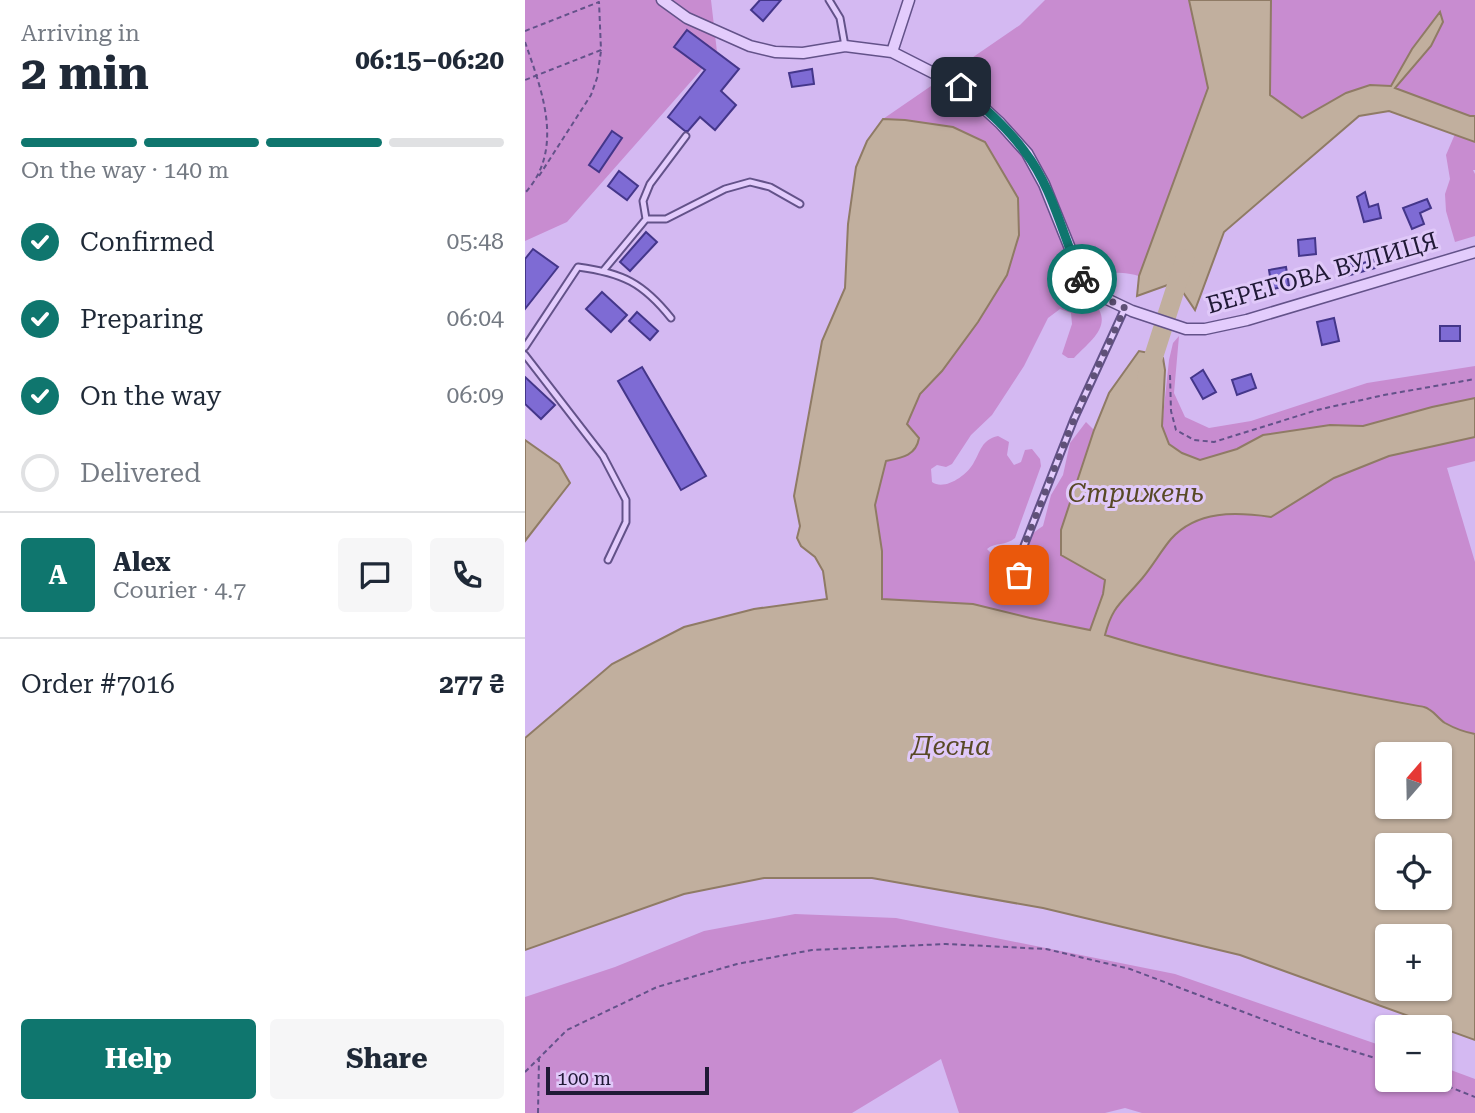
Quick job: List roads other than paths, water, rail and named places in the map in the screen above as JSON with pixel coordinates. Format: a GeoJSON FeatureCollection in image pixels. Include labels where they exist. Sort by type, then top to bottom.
{"type":"FeatureCollection","features":[{"type":"Feature","properties":{"kind":"street","name":"БЕРЕГОВА ВУЛИЦЯ"},"geometry":{"type":"LineString","coordinates":[[662,0],[687,18],[721,35],[762,49],[803,53],[845,46],[891,52],[961,87],[1000,123],[1027,153],[1044,184],[1082,278],[1092,292],[1129,310],[1186,330],[1247,320],[1475,252]]}},
{"type":"Feature","properties":{"kind":"street"},"geometry":{"type":"LineString","coordinates":[[891,52],[909,0]]}},
{"type":"Feature","properties":{"kind":"lane"},"geometry":{"type":"LineString","coordinates":[[829,0],[840,18],[845,46]]}},
{"type":"Feature","properties":{"kind":"lane"},"geometry":{"type":"LineString","coordinates":[[603,271],[646,219],[643,201],[650,184],[686,136]]}},
{"type":"Feature","properties":{"kind":"lane"},"geometry":{"type":"LineString","coordinates":[[646,219],[666,219],[725,189],[750,182],[770,187],[800,204]]}},
{"type":"Feature","properties":{"kind":"lane"},"geometry":{"type":"LineString","coordinates":[[525,347],[578,267],[616,274],[653,295],[671,318]]}},
{"type":"Feature","properties":{"kind":"lane"},"geometry":{"type":"LineString","coordinates":[[1019,589],[1018,561],[1074,419],[1129,310]]}},
{"type":"Feature","properties":{"kind":"lane"},"geometry":{"type":"LineString","coordinates":[[525,355],[603,456],[626,500],[627,522],[608,560]]}},
{"type":"Feature","properties":{"kind":"water"},"geometry":{"type":"Polygon","coordinates":[[[1189,0],[1271,0],[1270,95],[1302,118],[1346,93],[1370,85],[1391,86],[1412,49],[1440,12],[1443,22],[1431,46],[1395,88],[1475,116],[1475,142],[1389,111],[1359,116],[1224,232],[1195,310],[1176,282],[1137,296],[1139,276],[1208,88],[1189,0]]]}},
{"type":"Feature","properties":{"kind":"water","name":"Десна"},"geometry":{"type":"Polygon","coordinates":[[[883,119],[953,127],[985,142],[1018,198],[1019,235],[1007,275],[978,322],[942,371],[920,394],[907,424],[919,438],[915,449],[907,455],[886,461],[875,505],[882,551],[882,599],[973,604],[1090,630],[1103,594],[1105,580],[1061,555],[1061,530],[1109,393],[1139,351],[1163,358],[1165,370],[1162,426],[1169,444],[1200,460],[1237,449],[1263,435],[1330,425],[1363,426],[1475,398],[1475,437],[1389,456],[1334,478],[1271,517],[1218,515],[1205,518],[1181,530],[1118,606],[1105,635],[1223,667],[1424,707],[1448,725],[1475,734],[1475,1040],[1452,1032],[1452,1015],[1406,1015],[1240,955],[1043,908],[872,878],[764,878],[684,894],[525,950],[525,738],[612,664],[684,627],[754,609],[827,599],[823,571],[815,557],[801,546],[797,538],[800,526],[794,496],[822,341],[845,288],[848,224],[856,167],[867,141],[883,119]]]}},
{"type":"Feature","properties":{"kind":"water"},"geometry":{"type":"Polygon","coordinates":[[[525,440],[559,464],[570,483],[525,541],[525,440]]]}},
{"type":"Feature","properties":{"kind":"waterway","name":"Стрижень"},"geometry":{"type":"LineString","coordinates":[[1147,377],[1185,259]]}}]}
